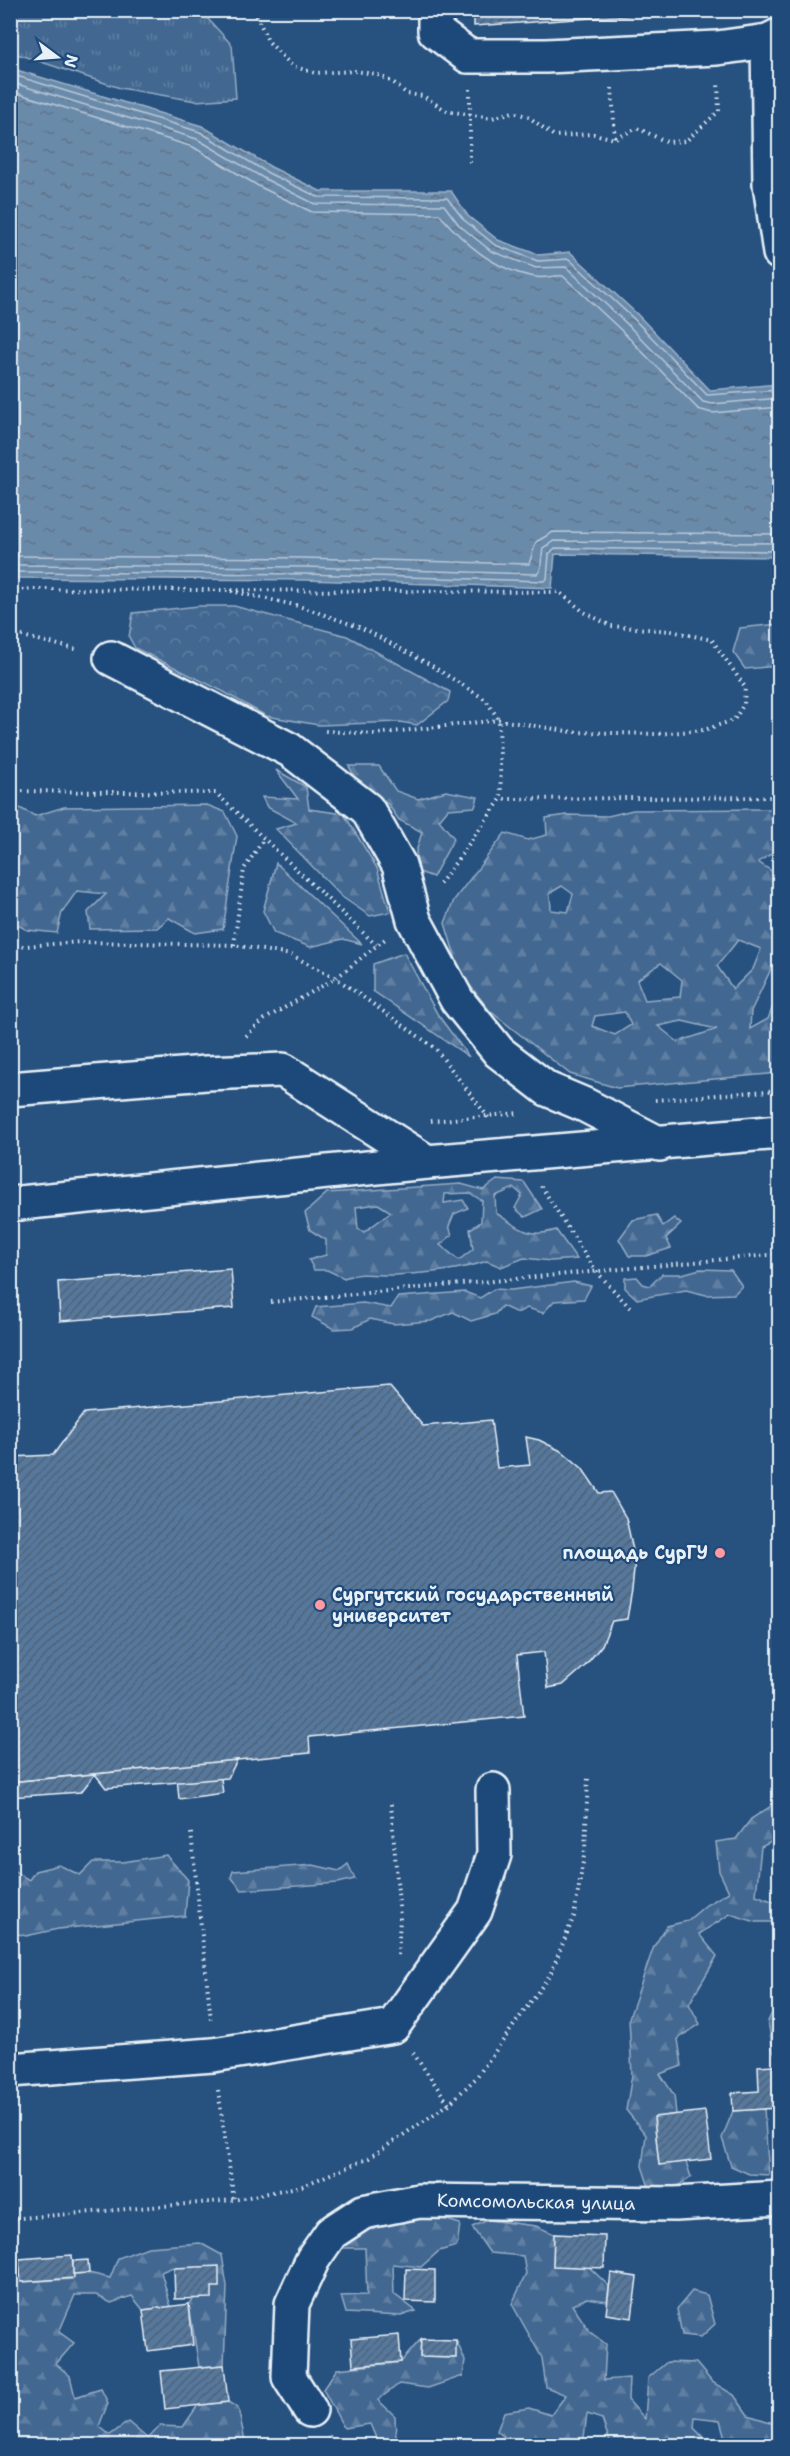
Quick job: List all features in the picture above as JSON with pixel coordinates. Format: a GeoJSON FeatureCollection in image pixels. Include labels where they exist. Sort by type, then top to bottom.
{"type":"FeatureCollection","features":[{"type":"Feature","properties":{"kind":"street"},"geometry":{"type":"LineString","coordinates":[[435,10],[435,31],[468,56],[717,48],[774,38],[770,184],[780,253]]}},
{"type":"Feature","properties":{"kind":"street"},"geometry":{"type":"LineString","coordinates":[[111,658],[290,750],[367,809],[399,865],[414,920],[457,1000],[499,1052],[546,1089],[585,1105],[660,1144]]}},
{"type":"Feature","properties":{"kind":"street"},"geometry":{"type":"LineString","coordinates":[[10,1089],[206,1073],[283,1070],[427,1162]]}},
{"type":"Feature","properties":{"kind":"street"},"geometry":{"type":"LineString","coordinates":[[10,1204],[427,1162],[780,1132]]}},
{"type":"Feature","properties":{"kind":"street"},"geometry":{"type":"LineString","coordinates":[[10,2070],[213,2055],[393,2026],[475,1911],[494,1855],[493,1790]]}},
{"type":"Feature","properties":{"kind":"street","name":"Комсомольская улица"},"geometry":{"type":"LineString","coordinates":[[310,2410],[289,2378],[292,2304],[314,2259],[331,2232],[363,2212],[419,2201],[675,2204],[780,2198]]}},
{"type":"Feature","properties":{"kind":"path"},"geometry":{"type":"LineString","coordinates":[[254,10],[268,41],[292,66],[315,73],[356,71],[378,75],[394,83],[407,94],[423,96],[447,111],[492,118],[513,112],[529,117],[554,136],[594,134],[615,138],[637,128],[667,142],[686,141],[702,129],[719,111],[717,48]]}},
{"type":"Feature","properties":{"kind":"path"},"geometry":{"type":"LineString","coordinates":[[610,53],[615,138]]}},
{"type":"Feature","properties":{"kind":"path"},"geometry":{"type":"LineString","coordinates":[[468,56],[471,115],[470,166]]}},
{"type":"Feature","properties":{"kind":"path"},"geometry":{"type":"LineString","coordinates":[[206,1073],[265,1019],[336,978],[376,945],[414,920],[501,799],[499,720],[486,700],[429,664],[362,628],[299,606],[221,589]]}},
{"type":"Feature","properties":{"kind":"path"},"geometry":{"type":"LineString","coordinates":[[10,591],[221,589],[559,592],[585,612],[611,626],[671,631],[712,640],[745,687],[744,704],[734,720],[704,730],[657,734],[573,732],[499,720],[375,734],[317,731]]}},
{"type":"Feature","properties":{"kind":"path"},"geometry":{"type":"LineString","coordinates":[[10,633],[111,658]]}},
{"type":"Feature","properties":{"kind":"path"},"geometry":{"type":"LineString","coordinates":[[10,790],[216,793],[376,945]]}},
{"type":"Feature","properties":{"kind":"path"},"geometry":{"type":"LineString","coordinates":[[501,799],[780,797]]}},
{"type":"Feature","properties":{"kind":"path"},"geometry":{"type":"LineString","coordinates":[[234,945],[244,869],[263,840]]}},
{"type":"Feature","properties":{"kind":"path"},"geometry":{"type":"LineString","coordinates":[[10,947],[82,942],[234,945],[291,955],[336,978],[435,1048],[486,1117],[521,1155],[595,1270],[632,1310]]}},
{"type":"Feature","properties":{"kind":"path"},"geometry":{"type":"LineString","coordinates":[[271,1302],[780,1254]]}},
{"type":"Feature","properties":{"kind":"path"},"geometry":{"type":"LineString","coordinates":[[10,2219],[234,2200],[302,2186],[369,2158],[449,2104],[476,2078],[550,1975],[574,1916],[585,1850],[588,1777]]}},
{"type":"Feature","properties":{"kind":"green space"},"geometry":{"type":"Polygon","coordinates":[[[11,11],[140,11],[207,18],[232,45],[236,98],[196,101],[120,88],[11,52],[11,11]]]}},
{"type":"Feature","properties":{"kind":"green space"},"geometry":{"type":"Polygon","coordinates":[[[199,606],[234,606],[347,636],[450,692],[448,701],[417,725],[400,722],[319,725],[266,716],[224,692],[135,648],[129,637],[133,613],[199,606]]]}},
{"type":"Feature","properties":{"kind":"green space"},"geometry":{"type":"Polygon","coordinates":[[[779,624],[779,666],[745,669],[733,652],[740,628],[779,624]]]}},
{"type":"Feature","properties":{"kind":"green space"},"geometry":{"type":"Polygon","coordinates":[[[349,766],[379,766],[396,791],[418,799],[446,791],[478,797],[475,807],[448,809],[439,820],[454,838],[433,877],[419,872],[416,852],[422,832],[399,820],[388,804],[361,791],[349,766]]]}},
{"type":"Feature","properties":{"kind":"green space"},"geometry":{"type":"Polygon","coordinates":[[[276,770],[306,787],[309,809],[344,814],[377,868],[390,912],[370,916],[342,897],[276,829],[297,823],[267,807],[262,797],[298,799],[276,770]]]}},
{"type":"Feature","properties":{"kind":"green space"},"geometry":{"type":"Polygon","coordinates":[[[10,803],[35,816],[64,807],[207,805],[225,812],[237,836],[223,929],[195,933],[169,918],[157,928],[90,929],[88,912],[106,894],[77,891],[62,912],[57,933],[27,930],[11,921],[10,803]]]}},
{"type":"Feature","properties":{"kind":"green space"},"geometry":{"type":"Polygon","coordinates":[[[779,809],[779,849],[758,862],[779,876],[779,970],[772,967],[751,1011],[750,1029],[768,1019],[779,991],[779,1073],[617,1088],[570,1074],[490,1011],[460,973],[445,923],[454,900],[505,833],[528,840],[547,835],[546,818],[567,815],[608,816],[633,810],[779,809]],[[562,886],[550,893],[551,910],[568,912],[573,894],[562,886]],[[738,940],[717,966],[733,989],[753,969],[761,949],[738,940]],[[661,963],[637,980],[645,1000],[680,997],[682,980],[661,963]],[[625,1012],[595,1016],[592,1026],[615,1035],[631,1025],[625,1012]],[[682,1021],[658,1026],[678,1042],[717,1029],[682,1021]]]}},
{"type":"Feature","properties":{"kind":"green space"},"geometry":{"type":"Polygon","coordinates":[[[276,863],[362,944],[343,939],[310,947],[274,933],[263,911],[276,863]]]}},
{"type":"Feature","properties":{"kind":"green space"},"geometry":{"type":"Polygon","coordinates":[[[404,953],[438,1015],[469,1057],[373,991],[373,964],[404,953]]]}},
{"type":"Feature","properties":{"kind":"green space"},"geometry":{"type":"Polygon","coordinates":[[[497,1180],[524,1182],[542,1209],[525,1217],[515,1208],[522,1195],[514,1188],[495,1196],[496,1213],[531,1233],[556,1230],[577,1259],[551,1261],[524,1258],[501,1267],[487,1261],[442,1271],[395,1275],[363,1274],[344,1278],[327,1270],[314,1270],[309,1260],[326,1255],[326,1240],[310,1230],[305,1213],[327,1193],[461,1184],[483,1190],[497,1180]],[[470,1193],[445,1194],[444,1203],[463,1200],[468,1208],[454,1214],[449,1226],[452,1235],[440,1245],[459,1260],[473,1249],[470,1229],[481,1222],[482,1201],[470,1193]],[[378,1204],[356,1207],[358,1229],[364,1232],[391,1212],[378,1204]]]}},
{"type":"Feature","properties":{"kind":"green space"},"geometry":{"type":"Polygon","coordinates":[[[656,1215],[663,1226],[674,1218],[681,1224],[666,1238],[671,1248],[646,1256],[629,1256],[619,1239],[633,1220],[656,1215]]]}},
{"type":"Feature","properties":{"kind":"green space"},"geometry":{"type":"Polygon","coordinates":[[[700,1269],[731,1270],[742,1286],[734,1294],[706,1295],[686,1290],[637,1299],[625,1288],[625,1278],[637,1277],[643,1284],[650,1286],[662,1274],[682,1274],[700,1269]]]}},
{"type":"Feature","properties":{"kind":"green space"},"geometry":{"type":"Polygon","coordinates":[[[574,1282],[591,1286],[584,1299],[554,1301],[543,1313],[527,1308],[517,1313],[502,1306],[495,1314],[471,1321],[453,1312],[431,1321],[393,1324],[370,1319],[353,1328],[334,1329],[312,1317],[316,1307],[363,1303],[391,1308],[398,1297],[465,1292],[480,1298],[494,1289],[511,1290],[574,1282]]]}},
{"type":"Feature","properties":{"kind":"green space"},"geometry":{"type":"Polygon","coordinates":[[[779,1801],[779,1838],[761,1847],[756,1895],[777,1903],[774,1922],[756,1922],[730,1914],[699,1934],[717,1956],[689,2004],[700,2024],[678,2039],[682,2066],[660,2074],[674,2095],[676,2114],[654,2118],[659,2165],[686,2162],[691,2177],[671,2191],[649,2187],[642,2166],[646,2135],[626,2110],[632,2075],[629,2018],[654,1946],[667,1926],[687,1921],[706,1905],[729,1892],[719,1871],[716,1842],[736,1839],[751,1819],[779,1801]]]}},
{"type":"Feature","properties":{"kind":"green space"},"geometry":{"type":"Polygon","coordinates":[[[166,1855],[188,1880],[185,1916],[58,1929],[26,1936],[11,1932],[11,1869],[29,1880],[35,1871],[59,1865],[80,1875],[93,1862],[123,1862],[166,1855]]]}},
{"type":"Feature","properties":{"kind":"green space"},"geometry":{"type":"Polygon","coordinates":[[[348,1864],[355,1879],[338,1883],[242,1890],[231,1877],[233,1871],[313,1865],[339,1871],[348,1864]]]}},
{"type":"Feature","properties":{"kind":"green space"},"geometry":{"type":"Polygon","coordinates":[[[779,1999],[779,2058],[773,2051],[768,2021],[779,1999]]]}},
{"type":"Feature","properties":{"kind":"green space"},"geometry":{"type":"Polygon","coordinates":[[[764,2109],[769,2175],[749,2174],[731,2166],[722,2138],[733,2111],[764,2109]]]}},
{"type":"Feature","properties":{"kind":"green space"},"geometry":{"type":"Polygon","coordinates":[[[428,2214],[460,2224],[457,2246],[439,2251],[421,2267],[393,2264],[394,2294],[416,2311],[401,2316],[346,2313],[341,2296],[367,2295],[365,2248],[339,2248],[346,2229],[428,2214]]]}},
{"type":"Feature","properties":{"kind":"green space"},"geometry":{"type":"Polygon","coordinates":[[[488,2220],[536,2226],[554,2234],[553,2266],[589,2267],[609,2286],[607,2301],[587,2298],[572,2305],[590,2332],[606,2344],[604,2380],[629,2378],[628,2400],[645,2419],[648,2378],[667,2362],[696,2363],[712,2382],[734,2395],[748,2415],[770,2422],[779,2429],[779,2445],[727,2445],[720,2420],[695,2417],[694,2428],[711,2445],[607,2445],[610,2442],[602,2419],[587,2414],[583,2445],[514,2445],[497,2431],[504,2412],[529,2408],[551,2415],[566,2395],[546,2387],[542,2358],[512,2304],[526,2274],[523,2256],[490,2253],[472,2227],[488,2220]]]}},
{"type":"Feature","properties":{"kind":"green space"},"geometry":{"type":"Polygon","coordinates":[[[200,2243],[222,2255],[227,2286],[224,2365],[199,2367],[189,2304],[207,2285],[200,2274],[173,2267],[161,2272],[171,2307],[143,2310],[132,2296],[111,2303],[96,2295],[75,2295],[59,2332],[74,2343],[56,2364],[70,2376],[75,2397],[101,2389],[108,2403],[99,2426],[110,2435],[128,2422],[148,2439],[160,2426],[183,2427],[198,2405],[228,2402],[238,2408],[246,2445],[11,2445],[10,2259],[19,2259],[21,2282],[73,2279],[73,2274],[89,2273],[110,2278],[118,2258],[148,2247],[200,2243]]]}},
{"type":"Feature","properties":{"kind":"green space"},"geometry":{"type":"Polygon","coordinates":[[[692,2291],[707,2295],[715,2324],[701,2337],[682,2335],[677,2309],[692,2291]]]}},
{"type":"Feature","properties":{"kind":"green space"},"geometry":{"type":"Polygon","coordinates":[[[421,2339],[420,2357],[455,2358],[456,2340],[465,2360],[463,2376],[428,2388],[399,2384],[378,2400],[395,2416],[396,2438],[379,2445],[370,2424],[344,2428],[323,2389],[337,2369],[401,2362],[421,2339]]]}},
{"type":"Feature","properties":{"kind":"water"},"geometry":{"type":"Polygon","coordinates":[[[10,68],[202,126],[271,167],[320,191],[451,191],[468,216],[498,240],[539,255],[570,252],[637,314],[710,390],[779,384],[779,557],[555,554],[552,588],[305,580],[11,578],[10,68]]]}},
{"type":"Feature","properties":{"kind":"building"},"geometry":{"type":"Polygon","coordinates":[[[474,10],[707,10],[474,26],[474,10]]]}},
{"type":"Feature","properties":{"kind":"building"},"geometry":{"type":"Polygon","coordinates":[[[231,1269],[234,1308],[60,1321],[58,1282],[231,1269]]]}},
{"type":"Feature","properties":{"kind":"building","name":"Сургутский государственный университет"},"geometry":{"type":"Polygon","coordinates":[[[389,1386],[423,1426],[491,1420],[497,1468],[530,1465],[526,1437],[539,1440],[563,1452],[582,1468],[599,1493],[611,1492],[626,1518],[635,1559],[632,1590],[627,1619],[612,1621],[602,1645],[585,1666],[563,1685],[548,1688],[544,1652],[517,1655],[524,1716],[309,1737],[310,1753],[237,1760],[219,1765],[223,1793],[179,1799],[176,1766],[10,1782],[10,1457],[53,1455],[84,1413],[389,1386]]]}},
{"type":"Feature","properties":{"kind":"building"},"geometry":{"type":"Polygon","coordinates":[[[237,1760],[228,1778],[106,1788],[95,1774],[237,1760]]]}},
{"type":"Feature","properties":{"kind":"building"},"geometry":{"type":"Polygon","coordinates":[[[95,1774],[81,1792],[10,1797],[10,1782],[95,1774]]]}},
{"type":"Feature","properties":{"kind":"building"},"geometry":{"type":"Polygon","coordinates":[[[774,2065],[777,2108],[733,2111],[732,2093],[759,2091],[758,2066],[774,2065]]]}},
{"type":"Feature","properties":{"kind":"building"},"geometry":{"type":"Polygon","coordinates":[[[705,2111],[711,2159],[659,2165],[654,2117],[705,2111]]]}},
{"type":"Feature","properties":{"kind":"building"},"geometry":{"type":"Polygon","coordinates":[[[554,2234],[605,2236],[604,2268],[553,2266],[554,2234]]]}},
{"type":"Feature","properties":{"kind":"building"},"geometry":{"type":"Polygon","coordinates":[[[72,2255],[74,2278],[21,2282],[19,2259],[72,2255]]]}},
{"type":"Feature","properties":{"kind":"building"},"geometry":{"type":"Polygon","coordinates":[[[88,2260],[89,2273],[73,2274],[73,2261],[88,2260]]]}},
{"type":"Feature","properties":{"kind":"building"},"geometry":{"type":"Polygon","coordinates":[[[219,2266],[219,2287],[212,2287],[212,2298],[175,2299],[174,2268],[219,2266]]]}},
{"type":"Feature","properties":{"kind":"building"},"geometry":{"type":"Polygon","coordinates":[[[406,2269],[435,2270],[435,2302],[405,2301],[406,2269]]]}},
{"type":"Feature","properties":{"kind":"building"},"geometry":{"type":"Polygon","coordinates":[[[611,2273],[637,2277],[632,2318],[606,2314],[611,2273]]]}},
{"type":"Feature","properties":{"kind":"building"},"geometry":{"type":"Polygon","coordinates":[[[189,2304],[193,2345],[148,2351],[143,2310],[189,2304]]]}},
{"type":"Feature","properties":{"kind":"building"},"geometry":{"type":"Polygon","coordinates":[[[399,2335],[401,2362],[353,2366],[351,2339],[399,2335]]]}},
{"type":"Feature","properties":{"kind":"building"},"geometry":{"type":"Polygon","coordinates":[[[421,2339],[456,2340],[456,2358],[420,2357],[421,2339]]]}},
{"type":"Feature","properties":{"kind":"building"},"geometry":{"type":"Polygon","coordinates":[[[224,2365],[228,2402],[165,2409],[161,2371],[224,2365]]]}},
{"type":"Feature","properties":{"kind":"place","name":"площадь СурГУ"},"geometry":{"type":"Point","coordinates":[720,1553]}},
{"type":"Feature","properties":{"kind":"place","name":"Сургутский государственный университет"},"geometry":{"type":"Point","coordinates":[320,1605]}}]}
